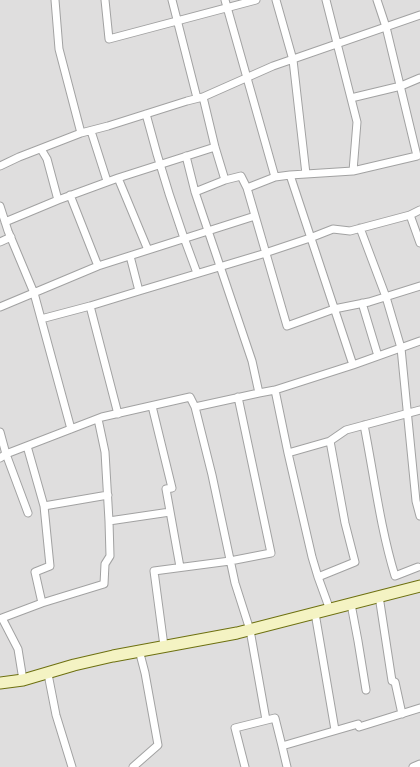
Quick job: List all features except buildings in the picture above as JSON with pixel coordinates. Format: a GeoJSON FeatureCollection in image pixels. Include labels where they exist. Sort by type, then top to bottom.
{"type":"FeatureCollection","features":[{"type":"Feature","properties":{"kind":"street"},"geometry":{"type":"LineString","coordinates":[[55,0],[59,49],[81,133]]}},
{"type":"Feature","properties":{"kind":"street"},"geometry":{"type":"LineString","coordinates":[[105,0],[109,39],[256,0]]}},
{"type":"Feature","properties":{"kind":"street"},"geometry":{"type":"LineString","coordinates":[[172,0],[225,180]]}},
{"type":"Feature","properties":{"kind":"street"},"geometry":{"type":"LineString","coordinates":[[225,0],[275,177]]}},
{"type":"Feature","properties":{"kind":"street"},"geometry":{"type":"LineString","coordinates":[[276,0],[293,60],[306,174]]}},
{"type":"Feature","properties":{"kind":"street"},"geometry":{"type":"LineString","coordinates":[[326,0],[357,122],[353,171]]}},
{"type":"Feature","properties":{"kind":"street"},"geometry":{"type":"LineString","coordinates":[[247,188],[275,177],[353,171],[419,159],[386,27],[377,0]]}},
{"type":"Feature","properties":{"kind":"street"},"geometry":{"type":"LineString","coordinates":[[0,166],[41,148],[81,133],[200,98],[273,66],[420,15]]}},
{"type":"Feature","properties":{"kind":"street"},"geometry":{"type":"LineString","coordinates":[[351,98],[401,86],[420,78]]}},
{"type":"Feature","properties":{"kind":"street"},"geometry":{"type":"LineString","coordinates":[[146,114],[159,164],[183,238],[197,274]]}},
{"type":"Feature","properties":{"kind":"street"},"geometry":{"type":"LineString","coordinates":[[91,130],[107,181]]}},
{"type":"Feature","properties":{"kind":"street"},"geometry":{"type":"LineString","coordinates":[[5,222],[107,181],[215,147]]}},
{"type":"Feature","properties":{"kind":"street"},"geometry":{"type":"LineString","coordinates":[[41,148],[58,200]]}},
{"type":"Feature","properties":{"kind":"street"},"geometry":{"type":"LineString","coordinates":[[186,156],[195,192],[252,361],[259,393]]}},
{"type":"Feature","properties":{"kind":"street"},"geometry":{"type":"LineString","coordinates":[[290,175],[353,365]]}},
{"type":"Feature","properties":{"kind":"street"},"geometry":{"type":"LineString","coordinates":[[195,192],[225,180],[241,176],[247,188],[287,326],[334,309],[362,303],[420,286]]}},
{"type":"Feature","properties":{"kind":"street"},"geometry":{"type":"LineString","coordinates":[[118,178],[148,250]]}},
{"type":"Feature","properties":{"kind":"street"},"geometry":{"type":"LineString","coordinates":[[70,195],[98,266]]}},
{"type":"Feature","properties":{"kind":"street"},"geometry":{"type":"LineString","coordinates":[[0,206],[34,293],[71,429]]}},
{"type":"Feature","properties":{"kind":"street"},"geometry":{"type":"LineString","coordinates":[[41,319],[90,306],[266,253],[333,229],[350,231],[410,215],[420,210]]}},
{"type":"Feature","properties":{"kind":"street"},"geometry":{"type":"LineString","coordinates":[[410,215],[420,243]]}},
{"type":"Feature","properties":{"kind":"street"},"geometry":{"type":"LineString","coordinates":[[0,307],[98,266],[255,216]]}},
{"type":"Feature","properties":{"kind":"street"},"geometry":{"type":"LineString","coordinates":[[360,228],[386,296],[401,348],[416,501],[420,516]]}},
{"type":"Feature","properties":{"kind":"street"},"geometry":{"type":"LineString","coordinates":[[0,242],[11,237]]}},
{"type":"Feature","properties":{"kind":"street"},"geometry":{"type":"LineString","coordinates":[[130,256],[139,291]]}},
{"type":"Feature","properties":{"kind":"street"},"geometry":{"type":"LineString","coordinates":[[362,303],[378,356]]}},
{"type":"Feature","properties":{"kind":"street"},"geometry":{"type":"LineString","coordinates":[[90,306],[118,414]]}},
{"type":"Feature","properties":{"kind":"street"},"geometry":{"type":"LineString","coordinates":[[195,407],[275,390],[353,365],[420,341]]}},
{"type":"Feature","properties":{"kind":"street"},"geometry":{"type":"LineString","coordinates":[[275,390],[312,557],[330,610]]}},
{"type":"Feature","properties":{"kind":"street"},"geometry":{"type":"LineString","coordinates":[[3,456],[98,419],[190,397],[195,407],[212,475],[235,583],[250,630],[266,720]]}},
{"type":"Feature","properties":{"kind":"street"},"geometry":{"type":"LineString","coordinates":[[164,646],[154,571],[230,561],[271,553],[238,397]]}},
{"type":"Feature","properties":{"kind":"street"},"geometry":{"type":"LineString","coordinates":[[152,406],[172,488],[166,489],[180,567]]}},
{"type":"Feature","properties":{"kind":"street"},"geometry":{"type":"LineString","coordinates":[[288,453],[330,441],[346,430],[420,410]]}},
{"type":"Feature","properties":{"kind":"street"},"geometry":{"type":"LineString","coordinates":[[23,680],[18,649],[1,619],[42,603],[104,584],[105,564],[110,556],[109,521],[105,452],[98,419]]}},
{"type":"Feature","properties":{"kind":"street"},"geometry":{"type":"LineString","coordinates":[[364,425],[383,528],[395,576],[419,570]]}},
{"type":"Feature","properties":{"kind":"street"},"geometry":{"type":"LineString","coordinates":[[0,432],[3,456],[28,513]]}},
{"type":"Feature","properties":{"kind":"street"},"geometry":{"type":"LineString","coordinates":[[318,577],[355,562],[345,523],[330,441]]}},
{"type":"Feature","properties":{"kind":"street"},"geometry":{"type":"LineString","coordinates":[[27,446],[44,506],[50,566],[36,572],[42,603]]}},
{"type":"Feature","properties":{"kind":"street"},"geometry":{"type":"LineString","coordinates":[[44,506],[108,495]]}},
{"type":"Feature","properties":{"kind":"street"},"geometry":{"type":"LineString","coordinates":[[109,521],[170,512]]}},
{"type":"Feature","properties":{"kind":"street"},"geometry":{"type":"LineString","coordinates":[[0,683],[23,680],[48,674],[74,665],[139,650],[250,630],[420,586]]}},
{"type":"Feature","properties":{"kind":"street"},"geometry":{"type":"LineString","coordinates":[[379,596],[392,681],[395,682],[402,714]]}},
{"type":"Feature","properties":{"kind":"street"},"geometry":{"type":"LineString","coordinates":[[351,604],[366,690]]}},
{"type":"Feature","properties":{"kind":"street"},"geometry":{"type":"LineString","coordinates":[[315,613],[335,730]]}},
{"type":"Feature","properties":{"kind":"street"},"geometry":{"type":"LineString","coordinates":[[133,767],[158,745],[145,673],[139,650]]}},
{"type":"Feature","properties":{"kind":"street"},"geometry":{"type":"LineString","coordinates":[[48,674],[56,715],[72,767]]}},
{"type":"Feature","properties":{"kind":"street"},"geometry":{"type":"LineString","coordinates":[[282,746],[358,724],[359,727],[420,708]]}},
{"type":"Feature","properties":{"kind":"street"},"geometry":{"type":"LineString","coordinates":[[245,767],[235,728],[275,718],[287,767]]}},
{"type":"Feature","properties":{"kind":"street"},"geometry":{"type":"LineString","coordinates":[[413,767],[420,764]]}},
{"type":"Feature","properties":{"kind":"shaded area"},"geometry":{"type":"Polygon","coordinates":[[[0,0],[420,0],[420,767],[0,767],[0,0]]]}}]}
